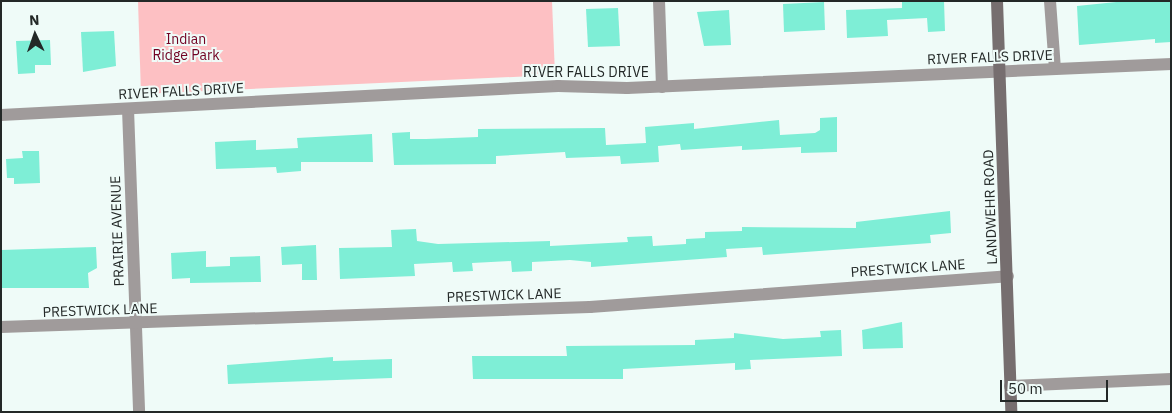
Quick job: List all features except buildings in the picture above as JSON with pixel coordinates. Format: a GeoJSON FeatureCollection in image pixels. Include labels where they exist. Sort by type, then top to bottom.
{"type":"FeatureCollection","features":[{"type":"Feature","properties":{"kind":"main road","name":"LANDWEHR ROAD"},"geometry":{"type":"LineString","coordinates":[[997,1],[1008,276],[1011,412]]}},
{"type":"Feature","properties":{"kind":"street"},"geometry":{"type":"LineString","coordinates":[[659,1],[662,87]]}},
{"type":"Feature","properties":{"kind":"street"},"geometry":{"type":"LineString","coordinates":[[1050,1],[1055,69]]}},
{"type":"Feature","properties":{"kind":"street","name":"RIVER FALLS DRIVE"},"geometry":{"type":"LineString","coordinates":[[1,115],[564,86],[662,87],[1171,64]]}},
{"type":"Feature","properties":{"kind":"street","name":"PRAIRIE AVENUE"},"geometry":{"type":"LineString","coordinates":[[128,109],[139,412]]}},
{"type":"Feature","properties":{"kind":"street","name":"PRESTWICK LANE"},"geometry":{"type":"LineString","coordinates":[[1,328],[590,307],[1008,276]]}},
{"type":"Feature","properties":{"kind":"street"},"geometry":{"type":"LineString","coordinates":[[1010,386],[1171,378]]}},
{"type":"Feature","properties":{"kind":"green space","name":"Indian Ridge Park"},"geometry":{"type":"Polygon","coordinates":[[[138,1],[552,1],[555,75],[141,94],[138,1]]]}}]}
